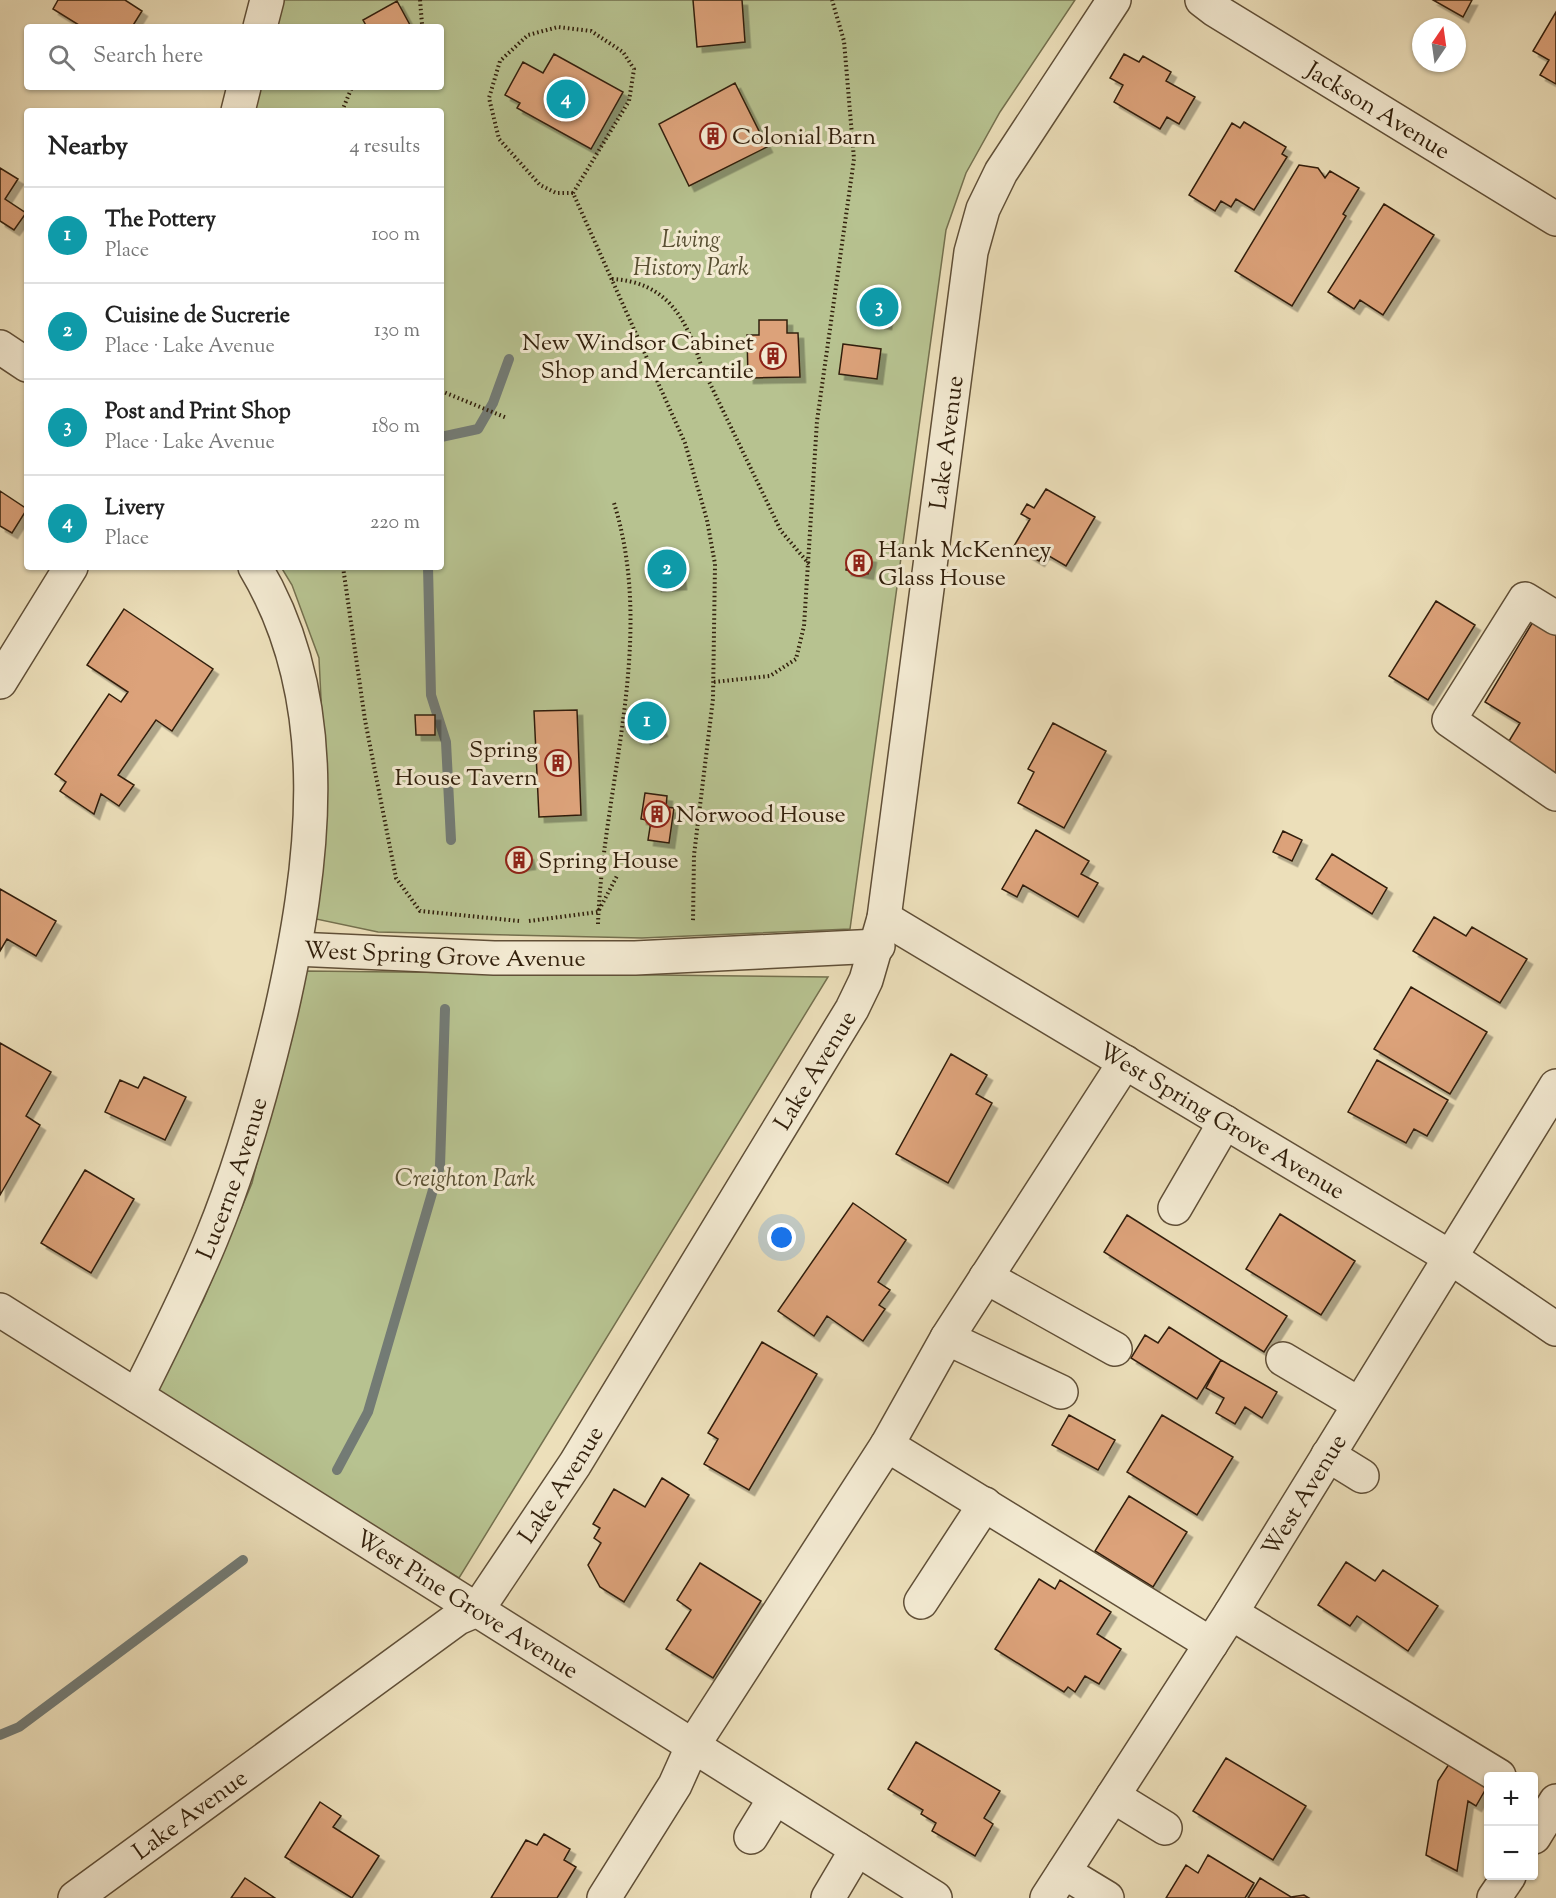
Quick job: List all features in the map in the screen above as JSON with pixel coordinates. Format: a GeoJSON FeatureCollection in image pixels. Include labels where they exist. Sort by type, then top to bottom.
{"type":"FeatureCollection","features":[{"type":"Feature","properties":{"kind":"street"},"geometry":{"type":"LineString","coordinates":[[261,24],[267,0]]}},
{"type":"Feature","properties":{"kind":"street","name":"Lake Avenue"},"geometry":{"type":"LineString","coordinates":[[75,1898],[458,1618],[477,1610],[575,1464],[852,1009],[866,980],[881,932],[971,252],[983,209],[1001,172],[1114,0]]}},
{"type":"Feature","properties":{"kind":"street","name":"Jackson Avenue"},"geometry":{"type":"LineString","coordinates":[[1202,0],[1556,219]]}},
{"type":"Feature","properties":{"kind":"street"},"geometry":{"type":"LineString","coordinates":[[239,108],[243,90]]}},
{"type":"Feature","properties":{"kind":"street"},"geometry":{"type":"LineString","coordinates":[[0,347],[24,362]]}},
{"type":"Feature","properties":{"kind":"street"},"geometry":{"type":"LineString","coordinates":[[0,682],[69,570]]}},
{"type":"Feature","properties":{"kind":"street","name":"West Spring Grove Avenue"},"geometry":{"type":"LineString","coordinates":[[256,570],[282,624],[297,668],[307,717],[311,802],[307,869],[295,949],[494,958],[597,958],[693,955],[881,932],[1125,1062],[1450,1257],[1556,1329]]}},
{"type":"Feature","properties":{"kind":"street"},"geometry":{"type":"LineString","coordinates":[[1556,618],[1525,599],[1449,720],[1556,794]]}},
{"type":"Feature","properties":{"kind":"street","name":"Lucerne Avenue"},"geometry":{"type":"LineString","coordinates":[[137,1396],[212,1237],[241,1159],[265,1080],[295,949]]}},
{"type":"Feature","properties":{"kind":"street"},"geometry":{"type":"LineString","coordinates":[[604,1898],[675,1785],[692,1747],[887,1445],[947,1338],[1125,1062]]}},
{"type":"Feature","properties":{"kind":"street","name":"West Avenue"},"geometry":{"type":"LineString","coordinates":[[1056,1885],[1231,1613],[1556,1086]]}},
{"type":"Feature","properties":{"kind":"street"},"geometry":{"type":"LineString","coordinates":[[1175,1208],[1225,1122]]}},
{"type":"Feature","properties":{"kind":"street"},"geometry":{"type":"LineString","coordinates":[[986,1277],[1115,1349]]}},
{"type":"Feature","properties":{"kind":"street","name":"West Pine Grove Avenue"},"geometry":{"type":"LineString","coordinates":[[0,1310],[935,1898]]}},
{"type":"Feature","properties":{"kind":"street"},"geometry":{"type":"LineString","coordinates":[[947,1338],[1061,1392]]}},
{"type":"Feature","properties":{"kind":"street"},"geometry":{"type":"LineString","coordinates":[[1283,1359],[1359,1404]]}},
{"type":"Feature","properties":{"kind":"street"},"geometry":{"type":"LineString","coordinates":[[887,1445],[1211,1644]]}},
{"type":"Feature","properties":{"kind":"street"},"geometry":{"type":"LineString","coordinates":[[1328,1455],[1362,1476]]}},
{"type":"Feature","properties":{"kind":"street"},"geometry":{"type":"LineString","coordinates":[[921,1602],[985,1504]]}},
{"type":"Feature","properties":{"kind":"street"},"geometry":{"type":"LineString","coordinates":[[1231,1613],[1492,1772]]}},
{"type":"Feature","properties":{"kind":"street"},"geometry":{"type":"LineString","coordinates":[[1113,1796],[1165,1828]]}},
{"type":"Feature","properties":{"kind":"street"},"geometry":{"type":"LineString","coordinates":[[751,1837],[776,1798]]}},
{"type":"Feature","properties":{"kind":"street"},"geometry":{"type":"LineString","coordinates":[[1538,1826],[1549,1804]]}},
{"type":"Feature","properties":{"kind":"street"},"geometry":{"type":"LineString","coordinates":[[828,1898],[857,1849]]}},
{"type":"Feature","properties":{"kind":"street"},"geometry":{"type":"LineString","coordinates":[[1494,1898],[1506,1880]]}},
{"type":"Feature","properties":{"kind":"street"},"geometry":{"type":"LineString","coordinates":[[1056,1885],[1107,1898]]}},
{"type":"Feature","properties":{"kind":"path"},"geometry":{"type":"LineString","coordinates":[[420,0],[422,24]]}},
{"type":"Feature","properties":{"kind":"path"},"geometry":{"type":"LineString","coordinates":[[714,682],[770,676],[796,660],[804,626],[817,421],[854,159],[844,41],[832,0]]}},
{"type":"Feature","properties":{"kind":"path"},"geometry":{"type":"LineString","coordinates":[[558,27],[591,31],[623,52],[634,69],[629,101],[573,193],[556,193],[540,185],[499,139],[489,98],[500,61],[528,35],[558,27]]}},
{"type":"Feature","properties":{"kind":"path"},"geometry":{"type":"LineString","coordinates":[[343,108],[351,90]]}},
{"type":"Feature","properties":{"kind":"path"},"geometry":{"type":"LineString","coordinates":[[573,193],[685,443],[707,520],[716,564],[714,682],[694,855],[693,955]]}},
{"type":"Feature","properties":{"kind":"path"},"geometry":{"type":"LineString","coordinates":[[612,279],[634,280],[669,300],[693,341],[710,385],[782,531],[809,564]]}},
{"type":"Feature","properties":{"kind":"path"},"geometry":{"type":"LineString","coordinates":[[444,392],[507,418]]}},
{"type":"Feature","properties":{"kind":"path"},"geometry":{"type":"LineString","coordinates":[[597,958],[598,912],[627,689],[631,622],[625,539],[614,503]]}},
{"type":"Feature","properties":{"kind":"path"},"geometry":{"type":"LineString","coordinates":[[343,570],[365,720],[396,878],[420,911],[525,921],[598,912]]}},
{"type":"Feature","properties":{"kind":"path"},"geometry":{"type":"LineString","coordinates":[[598,912],[618,874]]}},
{"type":"Feature","properties":{"kind":"green space","name":"Living History Park"},"geometry":{"type":"Polygon","coordinates":[[[284,0],[1075,0],[1000,112],[966,173],[946,230],[850,929],[642,938],[378,932],[316,919],[326,803],[319,658],[292,585],[283,570],[444,570],[444,108],[256,108],[260,90],[444,90],[444,24],[278,24],[284,0]]]}},
{"type":"Feature","properties":{"kind":"green space","name":"Creighton Park"},"geometry":{"type":"Polygon","coordinates":[[[305,971],[828,977],[459,1578],[155,1391],[203,1301],[252,1183],[305,971]]]}},
{"type":"Feature","properties":{"kind":"building"},"geometry":{"type":"Polygon","coordinates":[[[58,0],[125,0],[142,11],[134,24],[77,24],[53,9],[58,0]]]}},
{"type":"Feature","properties":{"kind":"building"},"geometry":{"type":"Polygon","coordinates":[[[693,0],[742,0],[745,42],[697,47],[693,0]]]}},
{"type":"Feature","properties":{"kind":"building"},"geometry":{"type":"Polygon","coordinates":[[[1433,0],[1472,0],[1463,17],[1433,0]]]}},
{"type":"Feature","properties":{"kind":"building"},"geometry":{"type":"Polygon","coordinates":[[[397,1],[409,24],[365,24],[363,20],[397,1]]]}},
{"type":"Feature","properties":{"kind":"building"},"geometry":{"type":"Polygon","coordinates":[[[1556,12],[1556,84],[1540,75],[1549,60],[1533,51],[1556,12]]]}},
{"type":"Feature","properties":{"kind":"building"},"geometry":{"type":"Polygon","coordinates":[[[554,54],[623,92],[591,149],[517,108],[520,103],[505,95],[523,62],[543,73],[554,54]]]}},
{"type":"Feature","properties":{"kind":"building"},"geometry":{"type":"Polygon","coordinates":[[[1124,54],[1139,62],[1143,56],[1171,72],[1166,81],[1195,97],[1179,124],[1167,117],[1160,129],[1114,102],[1123,85],[1110,78],[1124,54]]]}},
{"type":"Feature","properties":{"kind":"building","name":"Colonial Barn"},"geometry":{"type":"Polygon","coordinates":[[[735,83],[767,147],[689,186],[659,124],[735,83]]]}},
{"type":"Feature","properties":{"kind":"building"},"geometry":{"type":"Polygon","coordinates":[[[1244,122],[1286,147],[1282,154],[1287,157],[1254,210],[1236,199],[1231,207],[1221,201],[1215,211],[1189,195],[1232,123],[1240,128],[1244,122]]]}},
{"type":"Feature","properties":{"kind":"building"},"geometry":{"type":"Polygon","coordinates":[[[1299,165],[1318,168],[1325,178],[1330,171],[1359,188],[1343,214],[1346,216],[1292,306],[1235,271],[1299,165]]]}},
{"type":"Feature","properties":{"kind":"building"},"geometry":{"type":"Polygon","coordinates":[[[0,168],[18,179],[5,199],[24,212],[24,216],[14,230],[0,221],[0,168]]]}},
{"type":"Feature","properties":{"kind":"building"},"geometry":{"type":"Polygon","coordinates":[[[1384,204],[1434,235],[1383,315],[1360,300],[1354,309],[1328,292],[1384,204]]]}},
{"type":"Feature","properties":{"kind":"building"},"geometry":{"type":"Polygon","coordinates":[[[871,290],[891,292],[886,324],[866,321],[871,290]]]}},
{"type":"Feature","properties":{"kind":"building","name":"New Windsor Cabinet Shop and Mercantile"},"geometry":{"type":"Polygon","coordinates":[[[759,320],[787,320],[787,333],[798,333],[800,377],[748,378],[747,335],[759,335],[759,320]]]}},
{"type":"Feature","properties":{"kind":"building"},"geometry":{"type":"Polygon","coordinates":[[[843,344],[881,349],[877,379],[839,374],[843,344]]]}},
{"type":"Feature","properties":{"kind":"building"},"geometry":{"type":"Polygon","coordinates":[[[1046,489],[1095,517],[1066,566],[1044,553],[1039,561],[1014,546],[1030,519],[1021,514],[1027,504],[1034,508],[1046,489]]]}},
{"type":"Feature","properties":{"kind":"building"},"geometry":{"type":"Polygon","coordinates":[[[0,491],[24,507],[24,514],[12,533],[0,526],[0,491]]]}},
{"type":"Feature","properties":{"kind":"building"},"geometry":{"type":"Polygon","coordinates":[[[678,553],[681,584],[656,586],[654,555],[678,553]]]}},
{"type":"Feature","properties":{"kind":"building","name":"Hank McKenney Glass House"},"geometry":{"type":"Polygon","coordinates":[[[850,553],[871,557],[868,574],[846,570],[850,553]]]}},
{"type":"Feature","properties":{"kind":"building"},"geometry":{"type":"Polygon","coordinates":[[[1436,601],[1475,625],[1428,700],[1389,676],[1436,601]]]}},
{"type":"Feature","properties":{"kind":"building"},"geometry":{"type":"Polygon","coordinates":[[[124,609],[213,669],[172,731],[156,720],[118,775],[134,785],[119,806],[101,794],[94,814],[60,791],[66,782],[55,774],[109,694],[121,702],[128,692],[87,665],[124,609]]]}},
{"type":"Feature","properties":{"kind":"building"},"geometry":{"type":"Polygon","coordinates":[[[1534,620],[1556,634],[1556,776],[1506,746],[1520,723],[1485,702],[1534,620]]]}},
{"type":"Feature","properties":{"kind":"building"},"geometry":{"type":"Polygon","coordinates":[[[649,702],[662,731],[645,739],[631,711],[649,702]]]}},
{"type":"Feature","properties":{"kind":"building","name":"Spring House Tavern"},"geometry":{"type":"Polygon","coordinates":[[[577,710],[581,815],[539,817],[534,711],[577,710]]]}},
{"type":"Feature","properties":{"kind":"building"},"geometry":{"type":"Polygon","coordinates":[[[415,715],[435,715],[435,735],[416,735],[415,715]]]}},
{"type":"Feature","properties":{"kind":"building"},"geometry":{"type":"Polygon","coordinates":[[[1053,723],[1106,751],[1064,828],[1018,803],[1034,772],[1028,769],[1053,723]]]}},
{"type":"Feature","properties":{"kind":"building","name":"Norwood House"},"geometry":{"type":"Polygon","coordinates":[[[645,793],[667,796],[666,807],[674,808],[669,843],[648,840],[651,821],[641,819],[645,793]]]}},
{"type":"Feature","properties":{"kind":"building"},"geometry":{"type":"Polygon","coordinates":[[[1036,830],[1089,861],[1081,874],[1098,883],[1078,917],[1023,885],[1017,897],[1002,889],[1036,830]]]}},
{"type":"Feature","properties":{"kind":"building"},"geometry":{"type":"Polygon","coordinates":[[[1283,831],[1302,840],[1292,861],[1273,852],[1283,831]]]}},
{"type":"Feature","properties":{"kind":"building","name":"Spring House"},"geometry":{"type":"Polygon","coordinates":[[[528,854],[530,864],[510,867],[508,857],[528,854]]]}},
{"type":"Feature","properties":{"kind":"building"},"geometry":{"type":"Polygon","coordinates":[[[1332,854],[1387,888],[1372,914],[1316,879],[1332,854]]]}},
{"type":"Feature","properties":{"kind":"building"},"geometry":{"type":"Polygon","coordinates":[[[0,889],[56,921],[36,956],[7,939],[0,951],[0,889]]]}},
{"type":"Feature","properties":{"kind":"building"},"geometry":{"type":"Polygon","coordinates":[[[1434,917],[1466,936],[1472,927],[1527,959],[1500,1003],[1413,951],[1434,917]]]}},
{"type":"Feature","properties":{"kind":"building"},"geometry":{"type":"Polygon","coordinates":[[[1411,987],[1487,1032],[1450,1094],[1374,1049],[1411,987]]]}},
{"type":"Feature","properties":{"kind":"building"},"geometry":{"type":"Polygon","coordinates":[[[0,1043],[51,1072],[26,1116],[40,1125],[0,1195],[0,1043]]]}},
{"type":"Feature","properties":{"kind":"building"},"geometry":{"type":"Polygon","coordinates":[[[951,1054],[987,1075],[976,1094],[992,1103],[948,1183],[896,1154],[951,1054]]]}},
{"type":"Feature","properties":{"kind":"building"},"geometry":{"type":"Polygon","coordinates":[[[1377,1060],[1448,1100],[1427,1136],[1414,1129],[1406,1143],[1348,1112],[1377,1060]]]}},
{"type":"Feature","properties":{"kind":"building"},"geometry":{"type":"Polygon","coordinates":[[[144,1077],[186,1097],[165,1140],[105,1112],[120,1080],[138,1088],[144,1077]]]}},
{"type":"Feature","properties":{"kind":"building"},"geometry":{"type":"Polygon","coordinates":[[[85,1170],[134,1199],[91,1273],[41,1243],[85,1170]]]}},
{"type":"Feature","properties":{"kind":"building"},"geometry":{"type":"Polygon","coordinates":[[[853,1203],[906,1240],[878,1282],[890,1290],[879,1305],[885,1309],[863,1341],[827,1316],[814,1336],[778,1311],[853,1203]]]}},
{"type":"Feature","properties":{"kind":"building"},"geometry":{"type":"Polygon","coordinates":[[[1280,1214],[1355,1261],[1321,1315],[1246,1269],[1280,1214]]]}},
{"type":"Feature","properties":{"kind":"building"},"geometry":{"type":"Polygon","coordinates":[[[1127,1215],[1287,1316],[1264,1352],[1104,1252],[1127,1215]]]}},
{"type":"Feature","properties":{"kind":"building"},"geometry":{"type":"Polygon","coordinates":[[[1169,1327],[1221,1360],[1197,1399],[1131,1358],[1145,1335],[1158,1343],[1169,1327]]]}},
{"type":"Feature","properties":{"kind":"building"},"geometry":{"type":"Polygon","coordinates":[[[762,1342],[817,1374],[749,1490],[704,1464],[718,1439],[708,1433],[762,1342]]]}},
{"type":"Feature","properties":{"kind":"building"},"geometry":{"type":"Polygon","coordinates":[[[1221,1360],[1277,1392],[1262,1418],[1245,1407],[1235,1424],[1216,1413],[1224,1398],[1206,1388],[1221,1360]]]}},
{"type":"Feature","properties":{"kind":"building"},"geometry":{"type":"Polygon","coordinates":[[[1069,1415],[1115,1440],[1098,1470],[1052,1445],[1069,1415]]]}},
{"type":"Feature","properties":{"kind":"building"},"geometry":{"type":"Polygon","coordinates":[[[1162,1415],[1233,1457],[1197,1515],[1127,1472],[1162,1415]]]}},
{"type":"Feature","properties":{"kind":"building"},"geometry":{"type":"Polygon","coordinates":[[[662,1478],[689,1495],[624,1602],[600,1587],[588,1565],[601,1543],[594,1538],[600,1528],[593,1524],[614,1489],[645,1507],[662,1478]]]}},
{"type":"Feature","properties":{"kind":"building"},"geometry":{"type":"Polygon","coordinates":[[[1129,1496],[1187,1532],[1153,1587],[1095,1551],[1129,1496]]]}},
{"type":"Feature","properties":{"kind":"building"},"geometry":{"type":"Polygon","coordinates":[[[1346,1562],[1375,1581],[1383,1570],[1438,1606],[1408,1651],[1357,1616],[1350,1626],[1318,1605],[1346,1562]]]}},
{"type":"Feature","properties":{"kind":"building"},"geometry":{"type":"Polygon","coordinates":[[[700,1563],[761,1601],[713,1678],[666,1649],[691,1610],[677,1600],[700,1563]]]}},
{"type":"Feature","properties":{"kind":"building"},"geometry":{"type":"Polygon","coordinates":[[[1039,1579],[1055,1589],[1060,1580],[1111,1612],[1097,1634],[1121,1649],[1099,1684],[1085,1676],[1075,1692],[1068,1687],[1064,1692],[995,1649],[1039,1579]]]}},
{"type":"Feature","properties":{"kind":"building"},"geometry":{"type":"Polygon","coordinates":[[[916,1742],[1000,1791],[984,1818],[993,1824],[975,1856],[932,1831],[936,1823],[921,1814],[923,1810],[888,1789],[916,1742]]]}},
{"type":"Feature","properties":{"kind":"building"},"geometry":{"type":"Polygon","coordinates":[[[1226,1758],[1306,1806],[1273,1860],[1193,1811],[1226,1758]]]}},
{"type":"Feature","properties":{"kind":"building"},"geometry":{"type":"Polygon","coordinates":[[[1451,1761],[1484,1782],[1484,1792],[1476,1806],[1468,1801],[1457,1871],[1426,1855],[1438,1781],[1451,1761]]]}},
{"type":"Feature","properties":{"kind":"building"},"geometry":{"type":"Polygon","coordinates":[[[320,1802],[341,1816],[333,1827],[379,1856],[352,1898],[285,1857],[320,1802]]]}},
{"type":"Feature","properties":{"kind":"building"},"geometry":{"type":"Polygon","coordinates":[[[544,1834],[570,1849],[564,1860],[576,1867],[557,1898],[491,1898],[526,1840],[537,1845],[544,1834]]]}},
{"type":"Feature","properties":{"kind":"building"},"geometry":{"type":"Polygon","coordinates":[[[1208,1855],[1254,1883],[1245,1898],[1166,1898],[1186,1865],[1198,1873],[1208,1855]]]}},
{"type":"Feature","properties":{"kind":"building"},"geometry":{"type":"Polygon","coordinates":[[[245,1878],[275,1898],[231,1898],[245,1878]]]}},
{"type":"Feature","properties":{"kind":"building"},"geometry":{"type":"Polygon","coordinates":[[[1260,1878],[1291,1897],[1304,1895],[1309,1898],[1248,1898],[1260,1878]]]}},
{"type":"Feature","properties":{"kind":"waterway"},"geometry":{"type":"LineString","coordinates":[[444,436],[478,429],[493,403],[509,359]]}},
{"type":"Feature","properties":{"kind":"waterway"},"geometry":{"type":"LineString","coordinates":[[428,570],[431,695],[446,742],[451,840]]}},
{"type":"Feature","properties":{"kind":"waterway"},"geometry":{"type":"LineString","coordinates":[[337,1470],[368,1412],[440,1166],[445,1009]]}},
{"type":"Feature","properties":{"kind":"waterway"},"geometry":{"type":"LineString","coordinates":[[0,1735],[19,1727],[243,1560]]}},
{"type":"Feature","properties":{"kind":"place","name":"Livery"},"geometry":{"type":"Point","coordinates":[566,99]}},
{"type":"Feature","properties":{"kind":"place","name":"Colonial Barn"},"geometry":{"type":"Point","coordinates":[713,136]}},
{"type":"Feature","properties":{"kind":"place","name":"Post and Print Shop"},"geometry":{"type":"Point","coordinates":[879,307]}},
{"type":"Feature","properties":{"kind":"place","name":"New Windsor Cabinet Shop and Mercantile"},"geometry":{"type":"Point","coordinates":[773,356]}},
{"type":"Feature","properties":{"kind":"place","name":"Hank McKenney Glass House"},"geometry":{"type":"Point","coordinates":[859,563]}},
{"type":"Feature","properties":{"kind":"place","name":"Cuisine de Sucrerie"},"geometry":{"type":"Point","coordinates":[667,569]}},
{"type":"Feature","properties":{"kind":"place","name":"The Pottery"},"geometry":{"type":"Point","coordinates":[647,721]}},
{"type":"Feature","properties":{"kind":"place","name":"Spring House Tavern"},"geometry":{"type":"Point","coordinates":[558,763]}},
{"type":"Feature","properties":{"kind":"place","name":"Norwood House"},"geometry":{"type":"Point","coordinates":[657,814]}},
{"type":"Feature","properties":{"kind":"place","name":"Spring House"},"geometry":{"type":"Point","coordinates":[519,860]}}]}
